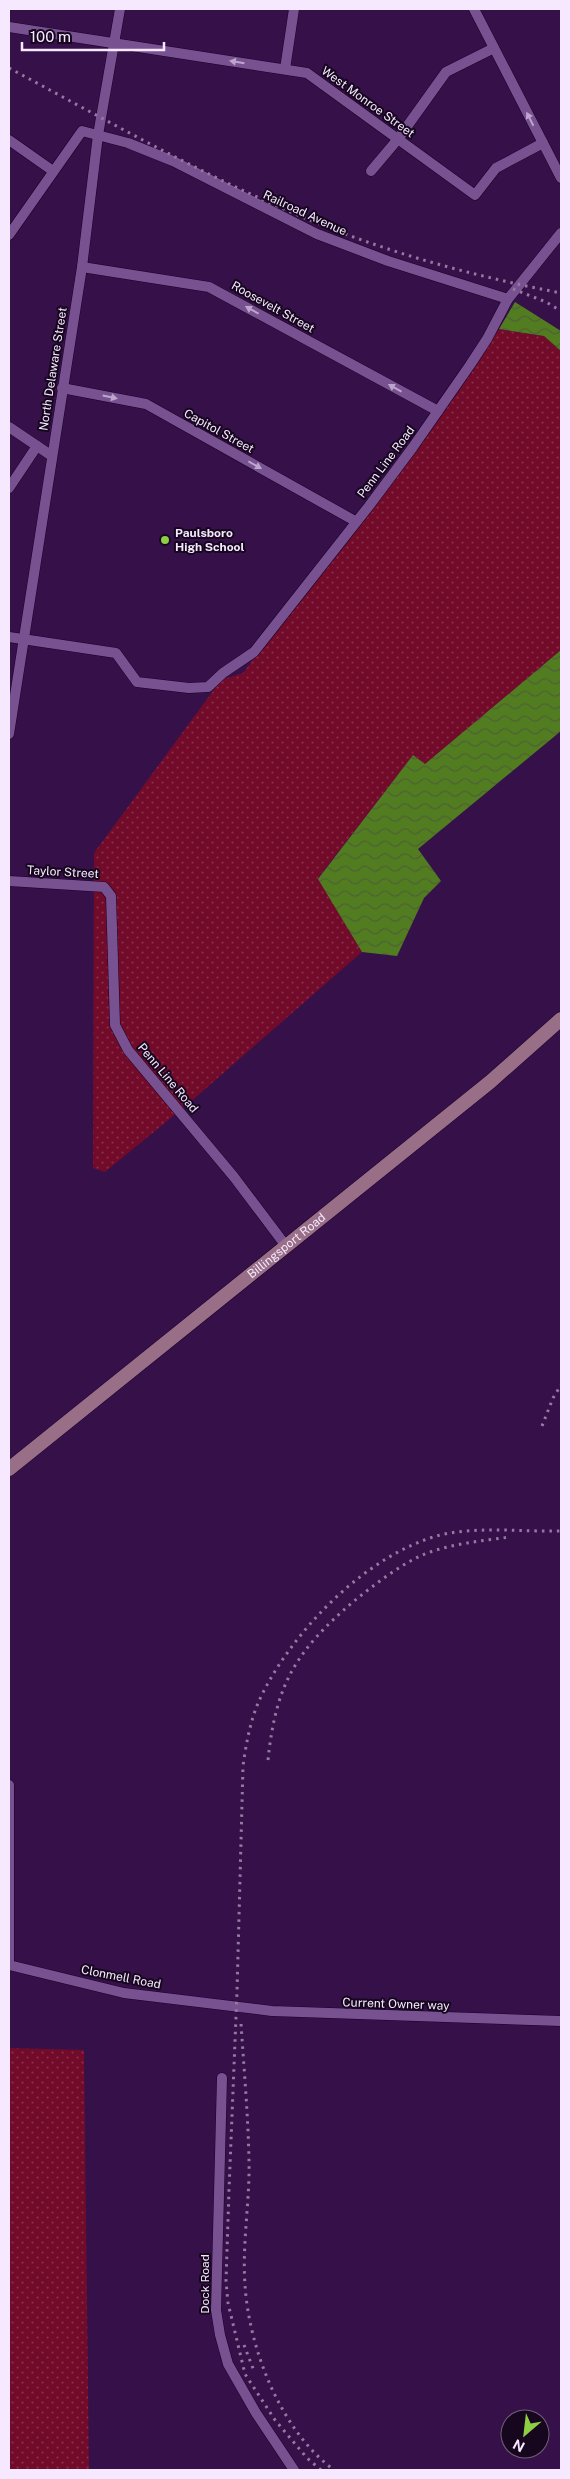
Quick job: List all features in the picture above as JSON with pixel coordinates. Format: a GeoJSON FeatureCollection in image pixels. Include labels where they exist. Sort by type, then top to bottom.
{"type":"FeatureCollection","features":[{"type":"Feature","properties":{"kind":"street","name":"North Delaware Street"},"geometry":{"type":"LineString","coordinates":[[9,734],[82,267],[98,135],[120,9]]}},
{"type":"Feature","properties":{"kind":"street"},"geometry":{"type":"LineString","coordinates":[[285,69],[294,9]]}},
{"type":"Feature","properties":{"kind":"street"},"geometry":{"type":"LineString","coordinates":[[474,9],[561,178]]}},
{"type":"Feature","properties":{"kind":"street","name":"West Monroe Street"},"geometry":{"type":"LineString","coordinates":[[9,27],[307,73],[475,195],[496,168],[543,143]]}},
{"type":"Feature","properties":{"kind":"street"},"geometry":{"type":"LineString","coordinates":[[371,171],[398,139],[446,72],[494,48]]}},
{"type":"Feature","properties":{"kind":"street"},"geometry":{"type":"LineString","coordinates":[[9,235],[82,131],[98,135]]}},
{"type":"Feature","properties":{"kind":"street","name":"Railroad Avenue"},"geometry":{"type":"LineString","coordinates":[[98,135],[128,143],[173,161],[317,234],[388,261],[508,299]]}},
{"type":"Feature","properties":{"kind":"street"},"geometry":{"type":"LineString","coordinates":[[9,140],[53,171]]}},
{"type":"Feature","properties":{"kind":"street","name":"Penn Line Road"},"geometry":{"type":"LineString","coordinates":[[23,639],[116,653],[137,682],[189,688],[208,687],[223,673],[254,652],[356,521],[438,412],[487,339],[508,299],[561,232]]}},
{"type":"Feature","properties":{"kind":"street","name":"Roosevelt Street"},"geometry":{"type":"LineString","coordinates":[[82,267],[209,287],[438,412]]}},
{"type":"Feature","properties":{"kind":"street","name":"Capitol Street"},"geometry":{"type":"LineString","coordinates":[[62,388],[146,404],[356,521]]}},
{"type":"Feature","properties":{"kind":"street"},"geometry":{"type":"LineString","coordinates":[[9,426],[52,456]]}},
{"type":"Feature","properties":{"kind":"street"},"geometry":{"type":"LineString","coordinates":[[9,488],[37,446]]}},
{"type":"Feature","properties":{"kind":"street"},"geometry":{"type":"LineString","coordinates":[[9,637],[23,639]]}},
{"type":"Feature","properties":{"kind":"street","name":"Taylor Street"},"geometry":{"type":"LineString","coordinates":[[9,881],[104,887],[111,896]]}},
{"type":"Feature","properties":{"kind":"street","name":"Penn Line Road"},"geometry":{"type":"LineString","coordinates":[[111,896],[115,1025],[128,1050],[234,1177],[286,1246]]}},
{"type":"Feature","properties":{"kind":"street","name":"Billingsport Road"},"geometry":{"type":"LineString","coordinates":[[9,1469],[490,1082],[561,1019]]}},
{"type":"Feature","properties":{"kind":"street"},"geometry":{"type":"LineString","coordinates":[[9,1785],[9,1965]]}},
{"type":"Feature","properties":{"kind":"street","name":"Clonmell Road"},"geometry":{"type":"LineString","coordinates":[[9,1965],[124,1994],[230,2007]]}},
{"type":"Feature","properties":{"kind":"street","name":"Current Owner way"},"geometry":{"type":"LineString","coordinates":[[230,2007],[294,2014],[561,2021]]}},
{"type":"Feature","properties":{"kind":"street","name":"Dock Road"},"geometry":{"type":"LineString","coordinates":[[222,2078],[216,2310],[220,2335],[228,2364],[256,2413],[294,2470]]}},
{"type":"Feature","properties":{"kind":"shaded area"},"geometry":{"type":"Polygon","coordinates":[[[499,329],[544,336],[561,351],[561,650],[425,764],[413,755],[318,878],[362,952],[188,1104],[105,1172],[93,1168],[94,853],[221,680],[243,673],[499,329]]]}},
{"type":"Feature","properties":{"kind":"shaded area"},"geometry":{"type":"Polygon","coordinates":[[[10,2048],[84,2050],[89,2470],[9,2470],[10,2048]]]}},
{"type":"Feature","properties":{"kind":"water"},"geometry":{"type":"Polygon","coordinates":[[[515,302],[561,331],[561,351],[544,336],[499,329],[515,302]]]}},
{"type":"Feature","properties":{"kind":"water"},"geometry":{"type":"Polygon","coordinates":[[[561,650],[561,731],[418,849],[441,881],[424,898],[397,956],[362,952],[318,879],[413,755],[425,764],[561,650]]]}},
{"type":"Feature","properties":{"kind":"railway"},"geometry":{"type":"LineString","coordinates":[[9,68],[200,169],[317,223],[347,235],[438,264],[499,280],[561,293]]}},
{"type":"Feature","properties":{"kind":"railway"},"geometry":{"type":"LineString","coordinates":[[513,289],[546,302],[561,311]]}},
{"type":"Feature","properties":{"kind":"railway"},"geometry":{"type":"LineString","coordinates":[[542,1426],[553,1398],[561,1385]]}},
{"type":"Feature","properties":{"kind":"railway"},"geometry":{"type":"LineString","coordinates":[[321,2470],[307,2458],[275,2420],[245,2374],[228,2303],[226,2281],[243,1766],[251,1726],[258,1703],[272,1677],[289,1650],[309,1625],[332,1601],[384,1560],[412,1545],[455,1532],[485,1530],[561,1531]]}},
{"type":"Feature","properties":{"kind":"railway"},"geometry":{"type":"LineString","coordinates":[[268,1760],[272,1733],[283,1689],[303,1653],[334,1619],[378,1583],[403,1565],[420,1556],[453,1546],[510,1537]]}},
{"type":"Feature","properties":{"kind":"railway"},"geometry":{"type":"LineString","coordinates":[[241,2024],[249,2160],[244,2269],[248,2310],[253,2335],[271,2387],[284,2411],[298,2434],[334,2470]]}},
{"type":"Feature","properties":{"kind":"railway"},"geometry":{"type":"LineString","coordinates":[[244,2345],[254,2371]]}},
{"type":"Feature","properties":{"kind":"place","name":"Paulsboro High School"},"geometry":{"type":"Point","coordinates":[165,540]}}]}
